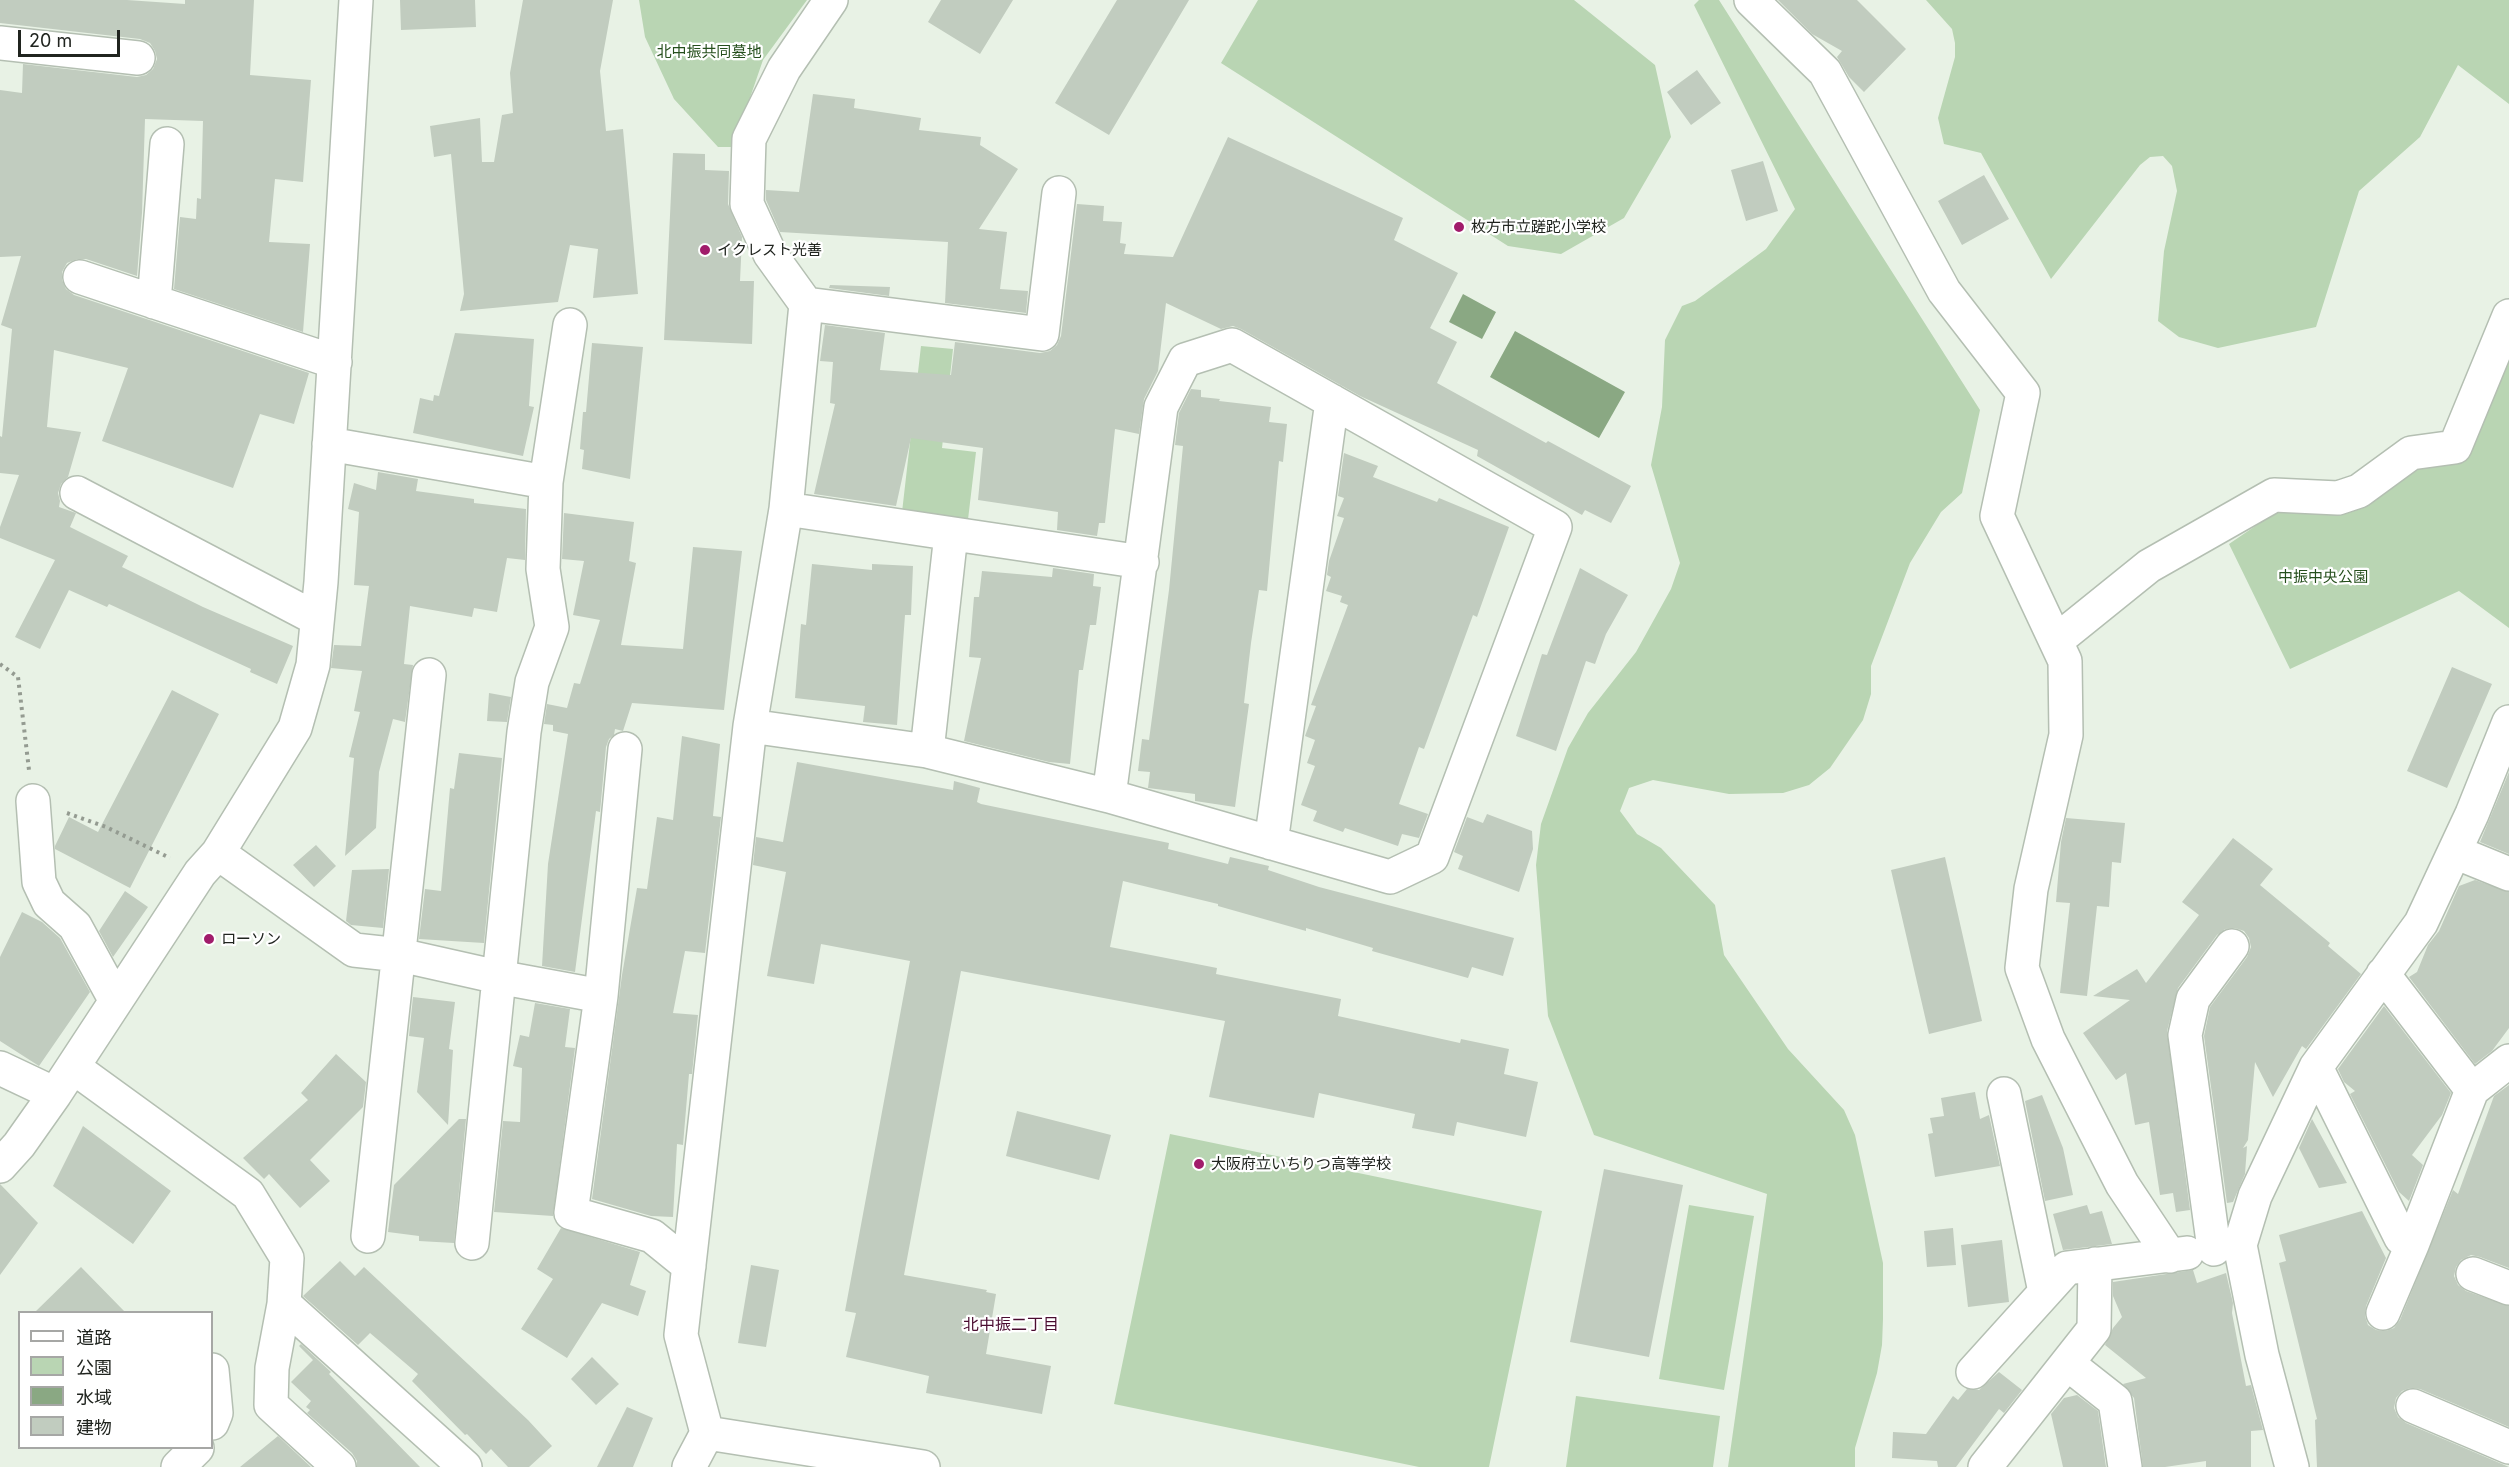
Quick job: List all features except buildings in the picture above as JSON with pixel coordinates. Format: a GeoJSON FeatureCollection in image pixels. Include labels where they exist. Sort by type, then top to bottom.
{"type":"FeatureCollection","features":[{"type":"Feature","properties":{"kind":"street"},"geometry":{"type":"LineString","coordinates":[[0,1166],[19,1145],[55,1094],[209,863],[295,728],[313,665],[317,619],[356,0]]}},
{"type":"Feature","properties":{"kind":"street"},"geometry":{"type":"LineString","coordinates":[[689,1467],[707,1433],[681,1335],[750,726],[786,508],[806,304],[770,255],[747,204],[749,139],[784,69],[831,0]]}},
{"type":"Feature","properties":{"kind":"street"},"geometry":{"type":"LineString","coordinates":[[1751,0],[1825,72],[1944,291],[2023,393],[1997,516],[2065,661],[2066,735],[2031,889],[2022,968],[2048,1040],[2106,1153],[2122,1184],[2170,1256]]}},
{"type":"Feature","properties":{"kind":"street"},"geometry":{"type":"LineString","coordinates":[[0,44],[138,58]]}},
{"type":"Feature","properties":{"kind":"street"},"geometry":{"type":"LineString","coordinates":[[154,302],[167,144]]}},
{"type":"Feature","properties":{"kind":"street"},"geometry":{"type":"LineString","coordinates":[[806,304],[1042,334],[1059,193]]}},
{"type":"Feature","properties":{"kind":"street"},"geometry":{"type":"LineString","coordinates":[[80,277],[334,362]]}},
{"type":"Feature","properties":{"kind":"street"},"geometry":{"type":"LineString","coordinates":[[2056,641],[2149,566],[2274,495],[2338,498],[2359,491],[2411,453],[2455,447],[2509,316]]}},
{"type":"Feature","properties":{"kind":"street"},"geometry":{"type":"LineString","coordinates":[[472,1243],[524,732],[532,682],[552,627],[543,569],[546,482],[570,325]]}},
{"type":"Feature","properties":{"kind":"street"},"geometry":{"type":"LineString","coordinates":[[750,726],[927,751],[1109,796],[1390,877],[1432,857],[1555,527],[1232,345],[1185,360],[1161,407],[1109,796]]}},
{"type":"Feature","properties":{"kind":"street"},"geometry":{"type":"LineString","coordinates":[[1270,843],[1332,401]]}},
{"type":"Feature","properties":{"kind":"street"},"geometry":{"type":"LineString","coordinates":[[329,444],[546,482]]}},
{"type":"Feature","properties":{"kind":"street"},"geometry":{"type":"LineString","coordinates":[[77,493],[317,619]]}},
{"type":"Feature","properties":{"kind":"street"},"geometry":{"type":"LineString","coordinates":[[786,508],[1142,562]]}},
{"type":"Feature","properties":{"kind":"street"},"geometry":{"type":"LineString","coordinates":[[927,751],[951,534]]}},
{"type":"Feature","properties":{"kind":"street"},"geometry":{"type":"LineString","coordinates":[[368,1236],[429,675]]}},
{"type":"Feature","properties":{"kind":"street"},"geometry":{"type":"LineString","coordinates":[[2227,1247],[2255,1196],[2316,1067],[2421,923],[2455,852],[2509,722]]}},
{"type":"Feature","properties":{"kind":"street"},"geometry":{"type":"LineString","coordinates":[[625,748],[601,996],[571,1213],[652,1236],[689,1266]]}},
{"type":"Feature","properties":{"kind":"street"},"geometry":{"type":"LineString","coordinates":[[33,801],[39,882],[50,903],[75,926],[116,1001]]}},
{"type":"Feature","properties":{"kind":"street"},"geometry":{"type":"LineString","coordinates":[[2455,852],[2509,874]]}},
{"type":"Feature","properties":{"kind":"street"},"geometry":{"type":"LineString","coordinates":[[209,863],[354,950],[400,955],[498,978],[601,996]]}},
{"type":"Feature","properties":{"kind":"street"},"geometry":{"type":"LineString","coordinates":[[2232,946],[2193,999],[2185,1035],[2227,1247],[2262,1355],[2292,1467]]}},
{"type":"Feature","properties":{"kind":"street"},"geometry":{"type":"LineString","coordinates":[[2384,974],[2472,1090]]}},
{"type":"Feature","properties":{"kind":"street"},"geometry":{"type":"LineString","coordinates":[[2383,1313],[2472,1090],[2509,1061]]}},
{"type":"Feature","properties":{"kind":"street"},"geometry":{"type":"LineString","coordinates":[[73,1067],[248,1194],[287,1258],[284,1304],[272,1368],[271,1405],[339,1467]]}},
{"type":"Feature","properties":{"kind":"street"},"geometry":{"type":"LineString","coordinates":[[2316,1067],[2401,1238],[2412,1245]]}},
{"type":"Feature","properties":{"kind":"street"},"geometry":{"type":"LineString","coordinates":[[0,1068],[55,1094]]}},
{"type":"Feature","properties":{"kind":"street"},"geometry":{"type":"LineString","coordinates":[[2004,1094],[2044,1292]]}},
{"type":"Feature","properties":{"kind":"street"},"geometry":{"type":"LineString","coordinates":[[1973,1372],[2067,1268],[2227,1247]]}},
{"type":"Feature","properties":{"kind":"street"},"geometry":{"type":"LineString","coordinates":[[1985,1467],[2094,1329],[2095,1264]]}},
{"type":"Feature","properties":{"kind":"street"},"geometry":{"type":"LineString","coordinates":[[2473,1274],[2509,1288]]}},
{"type":"Feature","properties":{"kind":"street"},"geometry":{"type":"LineString","coordinates":[[284,1304],[465,1467]]}},
{"type":"Feature","properties":{"kind":"street"},"geometry":{"type":"LineString","coordinates":[[2068,1364],[2115,1401],[2125,1467]]}},
{"type":"Feature","properties":{"kind":"street"},"geometry":{"type":"LineString","coordinates":[[213,1381],[216,1413],[213,1420]]}},
{"type":"Feature","properties":{"kind":"street"},"geometry":{"type":"LineString","coordinates":[[2413,1406],[2509,1447]]}},
{"type":"Feature","properties":{"kind":"street"},"geometry":{"type":"LineString","coordinates":[[707,1433],[923,1467]]}},
{"type":"Feature","properties":{"kind":"street"},"geometry":{"type":"LineString","coordinates":[[178,1467],[196,1449]]}},
{"type":"Feature","properties":{"kind":"path"},"geometry":{"type":"LineString","coordinates":[[0,664],[18,677],[33,801],[209,863]]}},
{"type":"Feature","properties":{"kind":"green space","name":"北中振共同墓地"},"geometry":{"type":"Polygon","coordinates":[[[639,0],[807,0],[763,60],[733,147],[718,147],[674,99],[645,37],[639,0]]]}},
{"type":"Feature","properties":{"kind":"green space"},"geometry":{"type":"Polygon","coordinates":[[[1258,0],[1574,0],[1655,65],[1671,137],[1624,218],[1561,254],[1508,246],[1221,63],[1258,0]]]}},
{"type":"Feature","properties":{"kind":"green space"},"geometry":{"type":"Polygon","coordinates":[[[1699,0],[1719,0],[1980,410],[1962,493],[1941,512],[1910,563],[1871,666],[1871,694],[1863,720],[1830,768],[1809,785],[1783,793],[1729,794],[1653,780],[1629,788],[1620,811],[1637,834],[1661,848],[1715,905],[1724,955],[1788,1049],[1844,1110],[1855,1135],[1883,1263],[1883,1319],[1882,1345],[1877,1373],[1855,1448],[1855,1467],[1728,1467],[1767,1194],[1594,1135],[1548,1016],[1536,865],[1541,824],[1568,748],[1588,713],[1636,652],[1671,589],[1680,563],[1651,465],[1662,407],[1665,340],[1682,306],[1695,301],[1766,249],[1795,209],[1694,5],[1699,0]]]}},
{"type":"Feature","properties":{"kind":"green space"},"geometry":{"type":"Polygon","coordinates":[[[1926,0],[2509,0],[2509,104],[2458,65],[2420,137],[2359,191],[2316,327],[2218,348],[2179,337],[2158,321],[2164,251],[2177,191],[2172,166],[2163,156],[2150,157],[2140,165],[2051,279],[1981,153],[1944,144],[1938,118],[1955,57],[1955,43],[1952,29],[1926,0]]]}},
{"type":"Feature","properties":{"kind":"green space","name":"中振中央公園"},"geometry":{"type":"Polygon","coordinates":[[[2509,340],[2509,628],[2459,591],[2290,669],[2229,544],[2292,501],[2361,501],[2425,466],[2509,340]]]}},
{"type":"Feature","properties":{"kind":"green space"},"geometry":{"type":"Polygon","coordinates":[[[921,346],[953,349],[942,448],[976,452],[967,528],[901,521],[921,346]]]}},
{"type":"Feature","properties":{"kind":"green space"},"geometry":{"type":"Polygon","coordinates":[[[1170,1134],[1542,1211],[1489,1467],[1419,1467],[1114,1404],[1170,1134]]]}},
{"type":"Feature","properties":{"kind":"green space"},"geometry":{"type":"Polygon","coordinates":[[[1689,1205],[1754,1216],[1724,1390],[1659,1379],[1689,1205]]]}},
{"type":"Feature","properties":{"kind":"green space"},"geometry":{"type":"Polygon","coordinates":[[[1576,1396],[1720,1416],[1713,1467],[1566,1467],[1576,1396]]]}},
{"type":"Feature","properties":{"kind":"water"},"geometry":{"type":"Polygon","coordinates":[[[1463,294],[1496,312],[1482,339],[1449,322],[1463,294]]]}},
{"type":"Feature","properties":{"kind":"water"},"geometry":{"type":"Polygon","coordinates":[[[1515,331],[1625,392],[1599,438],[1490,377],[1515,331]]]}},
{"type":"Feature","properties":{"kind":"place","name":"枚方市立蹉跎小学校"},"geometry":{"type":"Point","coordinates":[1459,227]}},
{"type":"Feature","properties":{"kind":"place","name":"イクレスト光善"},"geometry":{"type":"Point","coordinates":[705,250]}},
{"type":"Feature","properties":{"kind":"place","name":"ローソン"},"geometry":{"type":"Point","coordinates":[209,939]}},
{"type":"Feature","properties":{"kind":"place","name":"大阪府立いちりつ高等学校"},"geometry":{"type":"Point","coordinates":[1199,1164]}},
{"type":"Feature","properties":{"kind":"district","name":"北中振二丁目"},"geometry":{"type":"Point","coordinates":[1011,1325]}}]}
